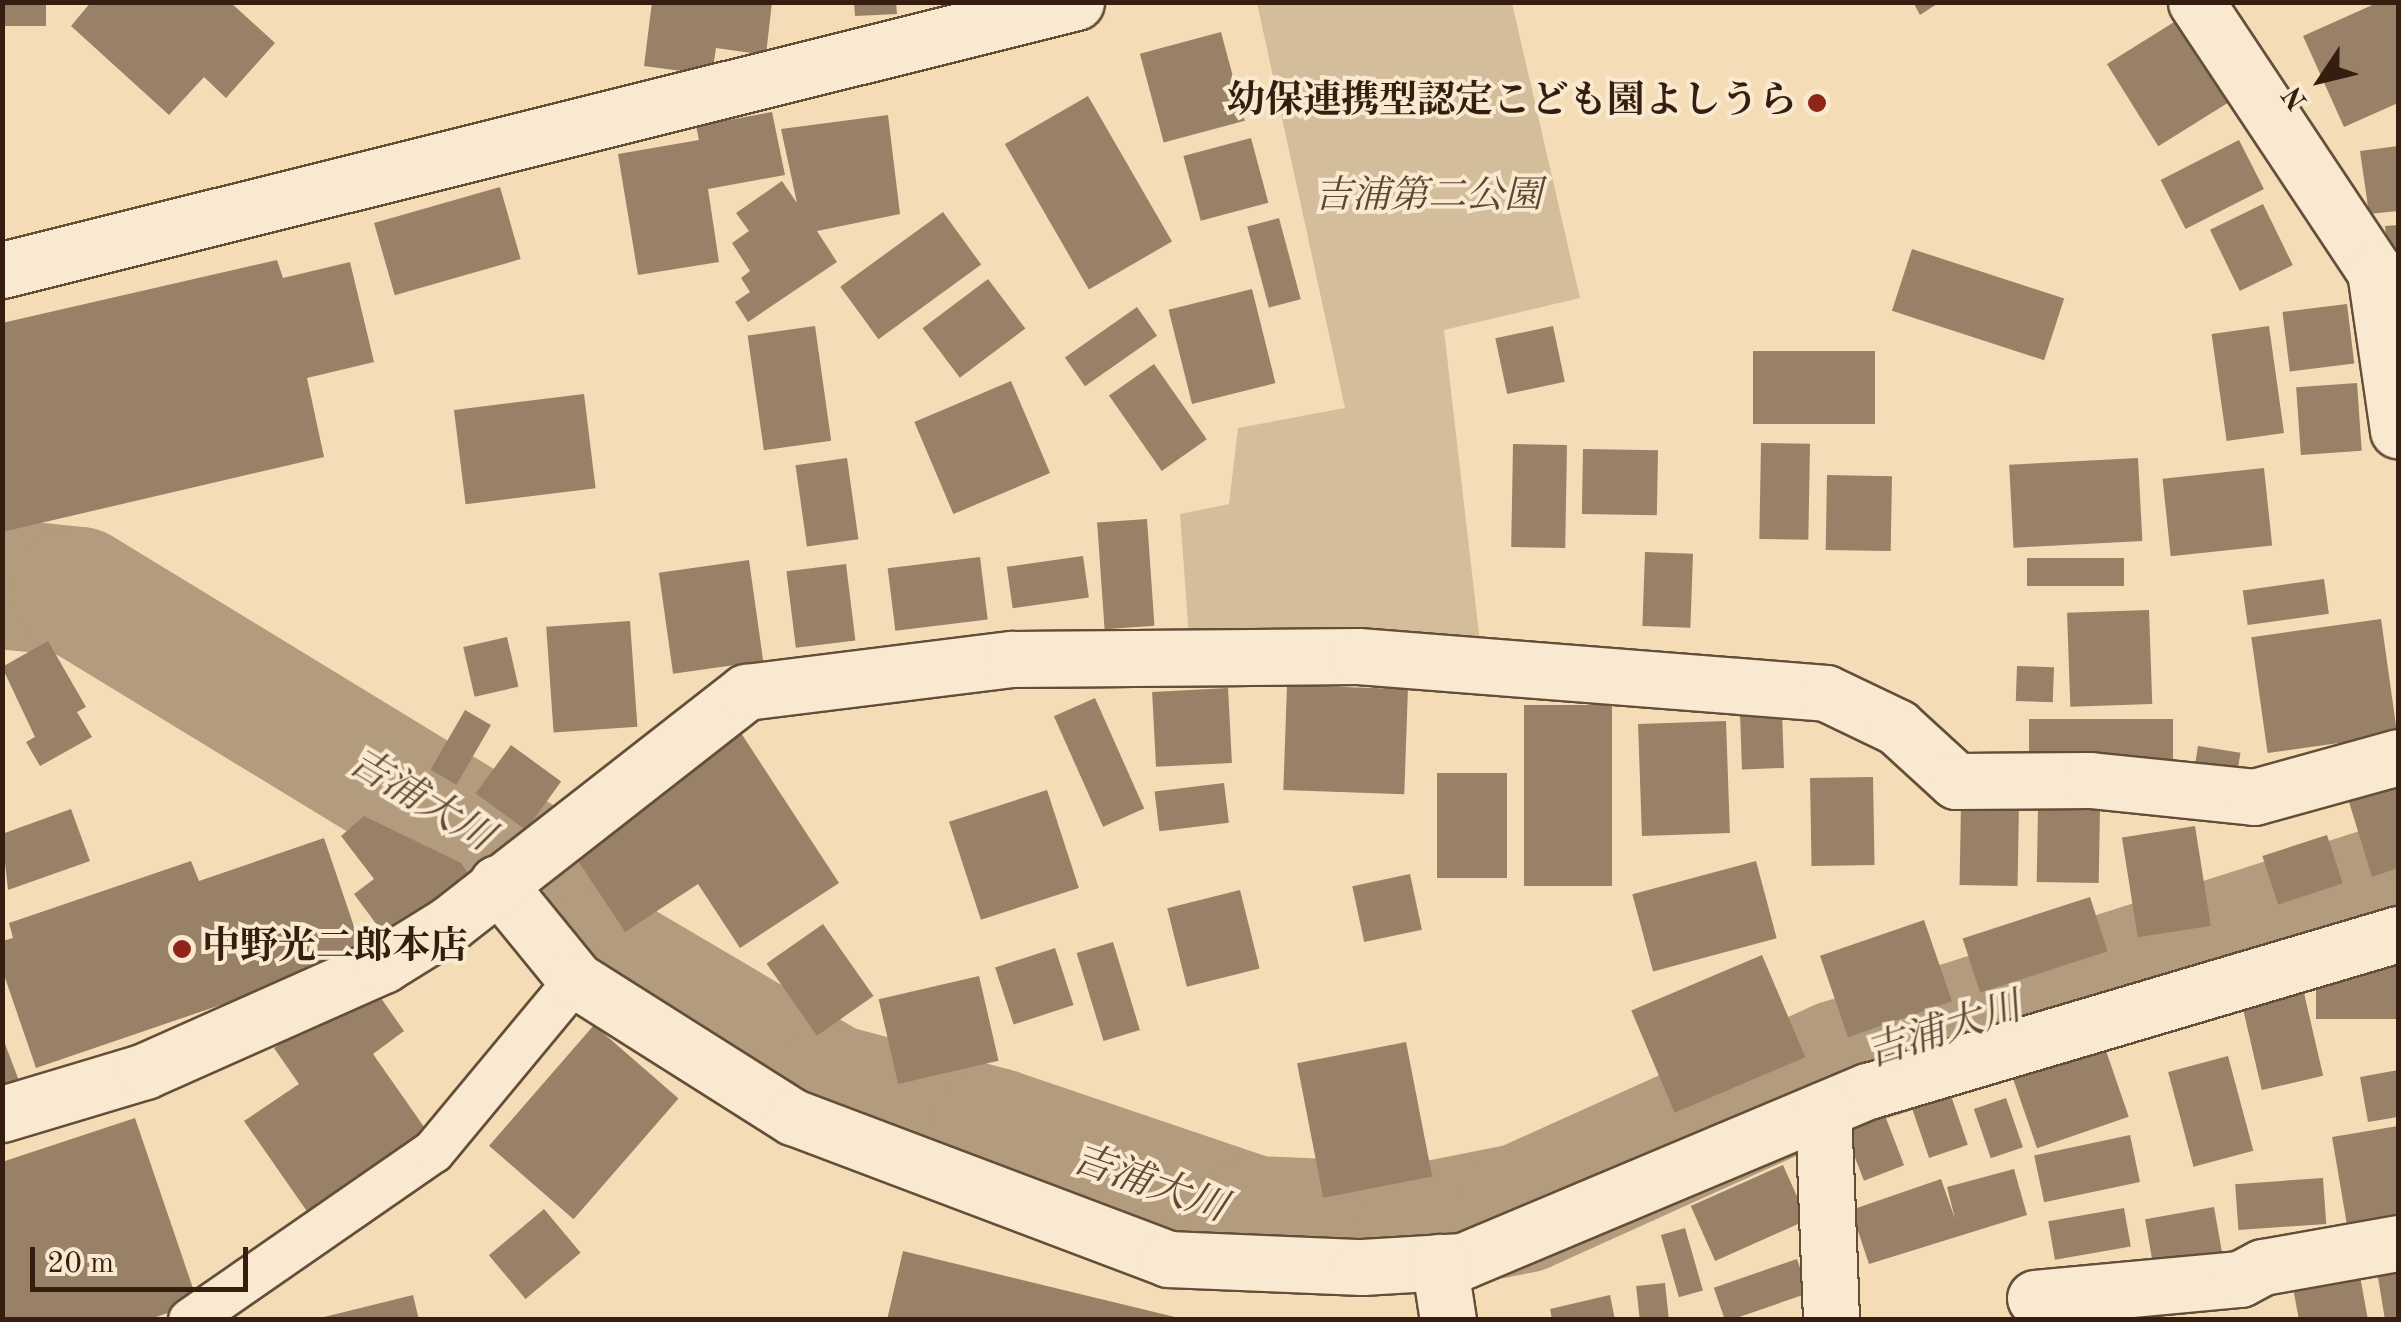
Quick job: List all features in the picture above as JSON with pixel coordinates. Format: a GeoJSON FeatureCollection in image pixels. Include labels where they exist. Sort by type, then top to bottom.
{"type":"FeatureCollection","features":[{"type":"Feature","properties":{"kind":"street"},"geometry":{"type":"LineString","coordinates":[[2,270],[912,23],[1076,2]]}},
{"type":"Feature","properties":{"kind":"street"},"geometry":{"type":"LineString","coordinates":[[2196,2],[2375,271],[2398,430]]}},
{"type":"Feature","properties":{"kind":"street"},"geometry":{"type":"LineString","coordinates":[[2,1114],[145,1070],[383,965],[449,924],[513,870],[746,692],[1012,659],[1358,656],[1826,694],[1898,727],[1956,781],[2090,780],[2254,797],[2398,757]]}},
{"type":"Feature","properties":{"kind":"street"},"geometry":{"type":"LineString","coordinates":[[513,870],[576,980],[793,1117],[1168,1259],[1362,1267],[1463,1261],[1823,1110],[2398,934]]}},
{"type":"Feature","properties":{"kind":"street"},"geometry":{"type":"LineString","coordinates":[[1823,1110],[1831,1320]]}},
{"type":"Feature","properties":{"kind":"street"},"geometry":{"type":"LineString","coordinates":[[2035,1298],[2240,1280],[2263,1266],[2398,1243]]}},
{"type":"Feature","properties":{"kind":"street"},"geometry":{"type":"LineString","coordinates":[[1438,1262],[1448,1320]]}},
{"type":"Feature","properties":{"kind":"lane"},"geometry":{"type":"LineString","coordinates":[[190,1320],[432,1152],[576,980]]}},
{"type":"Feature","properties":{"kind":"green space","name":"吉浦第二公園"},"geometry":{"type":"Polygon","coordinates":[[[1257,3],[1512,3],[1580,298],[1444,330],[1481,651],[1189,638],[1180,514],[1229,504],[1238,428],[1345,408],[1257,3]]]}},
{"type":"Feature","properties":{"kind":"building"},"geometry":{"type":"Polygon","coordinates":[[[2,2],[46,2],[46,26],[2,26],[2,2]]]}},
{"type":"Feature","properties":{"kind":"building"},"geometry":{"type":"Polygon","coordinates":[[[91,2],[230,2],[275,43],[226,98],[204,77],[169,115],[71,26],[91,2]]]}},
{"type":"Feature","properties":{"kind":"building"},"geometry":{"type":"Polygon","coordinates":[[[652,2],[772,2],[766,55],[716,48],[712,75],[644,66],[652,2]]]}},
{"type":"Feature","properties":{"kind":"building"},"geometry":{"type":"Polygon","coordinates":[[[854,2],[896,2],[897,14],[855,16],[854,2]]]}},
{"type":"Feature","properties":{"kind":"building"},"geometry":{"type":"Polygon","coordinates":[[[1913,2],[1940,2],[1920,15],[1913,2]]]}},
{"type":"Feature","properties":{"kind":"building"},"geometry":{"type":"Polygon","coordinates":[[[2379,2],[2398,2],[2398,103],[2344,127],[2303,36],[2379,2]]]}},
{"type":"Feature","properties":{"kind":"building"},"geometry":{"type":"Polygon","coordinates":[[[2179,19],[2230,101],[2158,146],[2107,64],[2179,19]]]}},
{"type":"Feature","properties":{"kind":"building"},"geometry":{"type":"Polygon","coordinates":[[[1221,32],[1245,121],[1164,143],[1140,54],[1221,32]]]}},
{"type":"Feature","properties":{"kind":"building"},"geometry":{"type":"Polygon","coordinates":[[[1088,96],[1172,241],[1089,289],[1005,144],[1088,96]]]}},
{"type":"Feature","properties":{"kind":"building"},"geometry":{"type":"Polygon","coordinates":[[[772,112],[785,175],[708,189],[719,262],[638,275],[618,154],[699,140],[696,126],[772,112]]]}},
{"type":"Feature","properties":{"kind":"building"},"geometry":{"type":"Polygon","coordinates":[[[888,115],[900,214],[817,231],[837,262],[748,322],[735,302],[750,292],[741,278],[750,271],[732,243],[749,231],[736,213],[782,181],[797,203],[781,129],[888,115]]]}},
{"type":"Feature","properties":{"kind":"building"},"geometry":{"type":"Polygon","coordinates":[[[1251,138],[1268,203],[1201,221],[1183,156],[1251,138]]]}},
{"type":"Feature","properties":{"kind":"building"},"geometry":{"type":"Polygon","coordinates":[[[2239,140],[2264,189],[2186,229],[2161,180],[2239,140]]]}},
{"type":"Feature","properties":{"kind":"building"},"geometry":{"type":"Polygon","coordinates":[[[2398,146],[2398,211],[2369,214],[2360,151],[2398,146]]]}},
{"type":"Feature","properties":{"kind":"building"},"geometry":{"type":"Polygon","coordinates":[[[500,187],[521,259],[395,295],[374,223],[500,187]]]}},
{"type":"Feature","properties":{"kind":"building"},"geometry":{"type":"Polygon","coordinates":[[[2263,204],[2293,265],[2240,291],[2210,230],[2263,204]]]}},
{"type":"Feature","properties":{"kind":"building"},"geometry":{"type":"Polygon","coordinates":[[[943,212],[981,265],[878,339],[840,287],[943,212]]]}},
{"type":"Feature","properties":{"kind":"building"},"geometry":{"type":"Polygon","coordinates":[[[1279,218],[1301,299],[1269,308],[1247,227],[1279,218]]]}},
{"type":"Feature","properties":{"kind":"building"},"geometry":{"type":"Polygon","coordinates":[[[2398,225],[2398,307],[2391,308],[2385,226],[2398,225]]]}},
{"type":"Feature","properties":{"kind":"building"},"geometry":{"type":"Polygon","coordinates":[[[1912,249],[2064,298],[2044,360],[1892,311],[1912,249]]]}},
{"type":"Feature","properties":{"kind":"building"},"geometry":{"type":"Polygon","coordinates":[[[277,260],[283,278],[350,262],[374,362],[307,378],[324,457],[2,532],[2,323],[277,260]]]}},
{"type":"Feature","properties":{"kind":"building"},"geometry":{"type":"Polygon","coordinates":[[[988,279],[1025,329],[960,378],[923,328],[988,279]]]}},
{"type":"Feature","properties":{"kind":"building"},"geometry":{"type":"Polygon","coordinates":[[[1252,289],[1275,383],[1192,404],[1169,310],[1252,289]]]}},
{"type":"Feature","properties":{"kind":"building"},"geometry":{"type":"Polygon","coordinates":[[[2347,304],[2354,364],[2290,371],[2282,312],[2347,304]]]}},
{"type":"Feature","properties":{"kind":"building"},"geometry":{"type":"Polygon","coordinates":[[[1137,307],[1157,336],[1085,386],[1065,357],[1137,307]]]}},
{"type":"Feature","properties":{"kind":"building"},"geometry":{"type":"Polygon","coordinates":[[[815,326],[831,441],[764,450],[748,335],[815,326]]]}},
{"type":"Feature","properties":{"kind":"building"},"geometry":{"type":"Polygon","coordinates":[[[1553,326],[1565,382],[1507,394],[1495,338],[1553,326]]]}},
{"type":"Feature","properties":{"kind":"building"},"geometry":{"type":"Polygon","coordinates":[[[2269,326],[2284,433],[2227,441],[2212,334],[2269,326]]]}},
{"type":"Feature","properties":{"kind":"building"},"geometry":{"type":"Polygon","coordinates":[[[1753,351],[1875,351],[1875,424],[1753,424],[1753,351]]]}},
{"type":"Feature","properties":{"kind":"building"},"geometry":{"type":"Polygon","coordinates":[[[1154,364],[1207,439],[1162,471],[1109,396],[1154,364]]]}},
{"type":"Feature","properties":{"kind":"building"},"geometry":{"type":"Polygon","coordinates":[[[1011,381],[1050,473],[953,514],[914,422],[1011,381]]]}},
{"type":"Feature","properties":{"kind":"building"},"geometry":{"type":"Polygon","coordinates":[[[2357,383],[2362,451],[2301,455],[2296,387],[2357,383]]]}},
{"type":"Feature","properties":{"kind":"building"},"geometry":{"type":"Polygon","coordinates":[[[584,394],[596,488],[466,504],[454,410],[584,394]]]}},
{"type":"Feature","properties":{"kind":"building"},"geometry":{"type":"Polygon","coordinates":[[[1761,443],[1810,444],[1808,540],[1759,539],[1761,443]]]}},
{"type":"Feature","properties":{"kind":"building"},"geometry":{"type":"Polygon","coordinates":[[[1513,444],[1567,445],[1565,548],[1511,547],[1513,444]]]}},
{"type":"Feature","properties":{"kind":"building"},"geometry":{"type":"Polygon","coordinates":[[[1583,449],[1658,450],[1657,515],[1582,514],[1583,449]]]}},
{"type":"Feature","properties":{"kind":"building"},"geometry":{"type":"Polygon","coordinates":[[[847,458],[858,539],[807,546],[796,465],[847,458]]]}},
{"type":"Feature","properties":{"kind":"building"},"geometry":{"type":"Polygon","coordinates":[[[2138,458],[2142,541],[2014,548],[2009,465],[2138,458]]]}},
{"type":"Feature","properties":{"kind":"building"},"geometry":{"type":"Polygon","coordinates":[[[2264,468],[2272,546],[2171,556],[2163,479],[2264,468]]]}},
{"type":"Feature","properties":{"kind":"building"},"geometry":{"type":"Polygon","coordinates":[[[1827,475],[1892,476],[1891,551],[1826,550],[1827,475]]]}},
{"type":"Feature","properties":{"kind":"building"},"geometry":{"type":"Polygon","coordinates":[[[1147,519],[1154,626],[1105,629],[1097,522],[1147,519]]]}},
{"type":"Feature","properties":{"kind":"building"},"geometry":{"type":"Polygon","coordinates":[[[1645,552],[1693,554],[1690,628],[1642,626],[1645,552]]]}},
{"type":"Feature","properties":{"kind":"building"},"geometry":{"type":"Polygon","coordinates":[[[1083,556],[1089,598],[1013,608],[1007,567],[1083,556]]]}},
{"type":"Feature","properties":{"kind":"building"},"geometry":{"type":"Polygon","coordinates":[[[980,557],[988,620],[895,631],[888,568],[980,557]]]}},
{"type":"Feature","properties":{"kind":"building"},"geometry":{"type":"Polygon","coordinates":[[[2027,558],[2124,558],[2124,586],[2027,586],[2027,558]]]}},
{"type":"Feature","properties":{"kind":"building"},"geometry":{"type":"Polygon","coordinates":[[[749,560],[763,661],[673,674],[659,573],[749,560]]]}},
{"type":"Feature","properties":{"kind":"building"},"geometry":{"type":"Polygon","coordinates":[[[846,564],[855,640],[796,648],[786,571],[846,564]]]}},
{"type":"Feature","properties":{"kind":"building"},"geometry":{"type":"Polygon","coordinates":[[[2324,579],[2329,614],[2248,625],[2243,590],[2324,579]]]}},
{"type":"Feature","properties":{"kind":"building"},"geometry":{"type":"Polygon","coordinates":[[[2149,610],[2152,704],[2070,707],[2067,613],[2149,610]]]}},
{"type":"Feature","properties":{"kind":"building"},"geometry":{"type":"Polygon","coordinates":[[[2381,619],[2397,735],[2268,753],[2251,637],[2381,619]]]}},
{"type":"Feature","properties":{"kind":"building"},"geometry":{"type":"Polygon","coordinates":[[[630,621],[637,727],[554,733],[546,627],[630,621]]]}},
{"type":"Feature","properties":{"kind":"building"},"geometry":{"type":"Polygon","coordinates":[[[507,637],[518,687],[475,697],[463,647],[507,637]]]}},
{"type":"Feature","properties":{"kind":"building"},"geometry":{"type":"Polygon","coordinates":[[[48,641],[86,707],[77,712],[92,737],[40,766],[26,742],[35,737],[2,667],[48,641]]]}},
{"type":"Feature","properties":{"kind":"building"},"geometry":{"type":"Polygon","coordinates":[[[2017,666],[2054,667],[2053,702],[2016,701],[2017,666]]]}},
{"type":"Feature","properties":{"kind":"building"},"geometry":{"type":"Polygon","coordinates":[[[1287,685],[1408,689],[1404,794],[1283,790],[1287,685]]]}},
{"type":"Feature","properties":{"kind":"building"},"geometry":{"type":"Polygon","coordinates":[[[1228,688],[1232,763],[1156,767],[1152,692],[1228,688]]]}},
{"type":"Feature","properties":{"kind":"building"},"geometry":{"type":"Polygon","coordinates":[[[1095,698],[1144,809],[1103,827],[1054,716],[1095,698]]]}},
{"type":"Feature","properties":{"kind":"building"},"geometry":{"type":"Polygon","coordinates":[[[1524,705],[1612,705],[1612,886],[1524,886],[1524,705]]]}},
{"type":"Feature","properties":{"kind":"building"},"geometry":{"type":"Polygon","coordinates":[[[465,710],[491,725],[456,785],[430,770],[465,710]]]}},
{"type":"Feature","properties":{"kind":"building"},"geometry":{"type":"Polygon","coordinates":[[[1782,712],[1784,768],[1742,769],[1740,713],[1782,712]]]}},
{"type":"Feature","properties":{"kind":"building"},"geometry":{"type":"Polygon","coordinates":[[[2029,719],[2173,719],[2173,761],[2029,761],[2029,719]]]}},
{"type":"Feature","properties":{"kind":"building"},"geometry":{"type":"Polygon","coordinates":[[[1726,721],[1730,833],[1642,836],[1638,724],[1726,721]]]}},
{"type":"Feature","properties":{"kind":"building"},"geometry":{"type":"Polygon","coordinates":[[[741,733],[839,883],[740,948],[698,884],[625,932],[569,847],[741,733]]]}},
{"type":"Feature","properties":{"kind":"building"},"geometry":{"type":"Polygon","coordinates":[[[511,745],[561,781],[526,830],[476,794],[511,745]]]}},
{"type":"Feature","properties":{"kind":"building"},"geometry":{"type":"Polygon","coordinates":[[[2198,746],[2240,753],[2237,772],[2195,766],[2198,746]]]}},
{"type":"Feature","properties":{"kind":"building"},"geometry":{"type":"Polygon","coordinates":[[[1437,773],[1507,773],[1507,878],[1437,878],[1437,773]]]}},
{"type":"Feature","properties":{"kind":"building"},"geometry":{"type":"Polygon","coordinates":[[[2398,774],[2398,868],[2372,877],[2346,792],[2398,774]]]}},
{"type":"Feature","properties":{"kind":"building"},"geometry":{"type":"Polygon","coordinates":[[[1873,777],[1875,865],[1812,866],[1810,778],[1873,777]]]}},
{"type":"Feature","properties":{"kind":"building"},"geometry":{"type":"Polygon","coordinates":[[[1224,783],[1229,823],[1159,831],[1155,792],[1224,783]]]}},
{"type":"Feature","properties":{"kind":"building"},"geometry":{"type":"Polygon","coordinates":[[[1047,790],[1079,888],[981,920],[949,822],[1047,790]]]}},
{"type":"Feature","properties":{"kind":"building"},"geometry":{"type":"Polygon","coordinates":[[[1961,803],[2019,804],[2018,886],[1960,885],[1961,803]]]}},
{"type":"Feature","properties":{"kind":"building"},"geometry":{"type":"Polygon","coordinates":[[[2038,807],[2100,808],[2099,883],[2037,882],[2038,807]]]}},
{"type":"Feature","properties":{"kind":"building"},"geometry":{"type":"Polygon","coordinates":[[[71,809],[90,861],[8,890],[2,834],[71,809]]]}},
{"type":"Feature","properties":{"kind":"building"},"geometry":{"type":"Polygon","coordinates":[[[364,816],[461,863],[474,883],[391,944],[354,894],[374,879],[341,836],[364,816]]]}},
{"type":"Feature","properties":{"kind":"building"},"geometry":{"type":"Polygon","coordinates":[[[2195,826],[2211,926],[2138,937],[2122,838],[2195,826]]]}},
{"type":"Feature","properties":{"kind":"building"},"geometry":{"type":"Polygon","coordinates":[[[2327,835],[2343,884],[2278,905],[2262,856],[2327,835]]]}},
{"type":"Feature","properties":{"kind":"building","name":"中野光二郎本店"},"geometry":{"type":"Polygon","coordinates":[[[324,838],[364,956],[36,1068],[2,969],[2,941],[13,938],[9,923],[191,861],[199,881],[324,838]]]}},
{"type":"Feature","properties":{"kind":"building"},"geometry":{"type":"Polygon","coordinates":[[[1756,861],[1777,938],[1653,971],[1632,894],[1756,861]]]}},
{"type":"Feature","properties":{"kind":"building"},"geometry":{"type":"Polygon","coordinates":[[[1410,874],[1422,930],[1364,942],[1352,886],[1410,874]]]}},
{"type":"Feature","properties":{"kind":"building"},"geometry":{"type":"Polygon","coordinates":[[[1240,890],[1260,969],[1187,987],[1167,908],[1240,890]]]}},
{"type":"Feature","properties":{"kind":"building"},"geometry":{"type":"Polygon","coordinates":[[[2090,897],[2108,951],[1980,993],[1963,938],[2090,897]]]}},
{"type":"Feature","properties":{"kind":"building"},"geometry":{"type":"Polygon","coordinates":[[[1924,920],[1952,1001],[1848,1037],[1820,956],[1924,920]]]}},
{"type":"Feature","properties":{"kind":"building"},"geometry":{"type":"Polygon","coordinates":[[[823,924],[873,996],[817,1036],[766,964],[823,924]]]}},
{"type":"Feature","properties":{"kind":"building"},"geometry":{"type":"Polygon","coordinates":[[[1113,942],[1140,1030],[1104,1041],[1077,953],[1113,942]]]}},
{"type":"Feature","properties":{"kind":"building"},"geometry":{"type":"Polygon","coordinates":[[[1055,948],[1074,1005],[1014,1025],[995,967],[1055,948]]]}},
{"type":"Feature","properties":{"kind":"building"},"geometry":{"type":"Polygon","coordinates":[[[1762,955],[1805,1057],[1675,1113],[1631,1010],[1762,955]]]}},
{"type":"Feature","properties":{"kind":"building"},"geometry":{"type":"Polygon","coordinates":[[[2316,961],[2398,961],[2398,1019],[2316,1019],[2316,961]]]}},
{"type":"Feature","properties":{"kind":"building"},"geometry":{"type":"Polygon","coordinates":[[[979,976],[999,1061],[898,1084],[879,999],[979,976]]]}},
{"type":"Feature","properties":{"kind":"building"},"geometry":{"type":"Polygon","coordinates":[[[369,981],[404,1031],[373,1054],[429,1134],[313,1220],[244,1121],[299,1084],[274,1048],[369,981]]]}},
{"type":"Feature","properties":{"kind":"building"},"geometry":{"type":"Polygon","coordinates":[[[2304,993],[2323,1076],[2262,1090],[2243,1007],[2304,993]]]}},
{"type":"Feature","properties":{"kind":"building"},"geometry":{"type":"Polygon","coordinates":[[[594,1025],[679,1098],[574,1219],[489,1146],[594,1025]]]}},
{"type":"Feature","properties":{"kind":"building"},"geometry":{"type":"Polygon","coordinates":[[[2,1036],[21,1086],[2,1092],[2,1036]]]}},
{"type":"Feature","properties":{"kind":"building"},"geometry":{"type":"Polygon","coordinates":[[[1406,1042],[1432,1176],[1323,1198],[1297,1063],[1406,1042]]]}},
{"type":"Feature","properties":{"kind":"building"},"geometry":{"type":"Polygon","coordinates":[[[2103,1042],[2129,1117],[2037,1148],[2011,1074],[2103,1042]]]}},
{"type":"Feature","properties":{"kind":"building"},"geometry":{"type":"Polygon","coordinates":[[[2228,1056],[2253,1151],[2193,1167],[2168,1072],[2228,1056]]]}},
{"type":"Feature","properties":{"kind":"building"},"geometry":{"type":"Polygon","coordinates":[[[2398,1070],[2398,1117],[2368,1122],[2360,1077],[2398,1070]]]}},
{"type":"Feature","properties":{"kind":"building"},"geometry":{"type":"Polygon","coordinates":[[[1948,1087],[1968,1145],[1929,1158],[1909,1100],[1948,1087]]]}},
{"type":"Feature","properties":{"kind":"building"},"geometry":{"type":"Polygon","coordinates":[[[2006,1098],[2023,1147],[1991,1158],[1974,1109],[2006,1098]]]}},
{"type":"Feature","properties":{"kind":"building"},"geometry":{"type":"Polygon","coordinates":[[[1884,1113],[1904,1165],[1864,1181],[1844,1128],[1884,1113]]]}},
{"type":"Feature","properties":{"kind":"building"},"geometry":{"type":"Polygon","coordinates":[[[135,1118],[198,1303],[147,1320],[2,1320],[2,1162],[135,1118]]]}},
{"type":"Feature","properties":{"kind":"building"},"geometry":{"type":"Polygon","coordinates":[[[2398,1126],[2398,1217],[2347,1225],[2332,1137],[2398,1126]]]}},
{"type":"Feature","properties":{"kind":"building"},"geometry":{"type":"Polygon","coordinates":[[[2130,1135],[2140,1182],[2044,1202],[2034,1155],[2130,1135]]]}},
{"type":"Feature","properties":{"kind":"building"},"geometry":{"type":"Polygon","coordinates":[[[1783,1165],[1807,1220],[1715,1261],[1691,1206],[1783,1165]]]}},
{"type":"Feature","properties":{"kind":"building"},"geometry":{"type":"Polygon","coordinates":[[[2014,1169],[2027,1215],[1869,1264],[1851,1210],[1941,1179],[1955,1219],[1947,1187],[2014,1169]]]}},
{"type":"Feature","properties":{"kind":"building"},"geometry":{"type":"Polygon","coordinates":[[[2323,1178],[2326,1224],[2238,1230],[2235,1184],[2323,1178]]]}},
{"type":"Feature","properties":{"kind":"building"},"geometry":{"type":"Polygon","coordinates":[[[2214,1207],[2224,1263],[2155,1275],[2145,1219],[2214,1207]]]}},
{"type":"Feature","properties":{"kind":"building"},"geometry":{"type":"Polygon","coordinates":[[[2124,1208],[2131,1246],[2055,1260],[2048,1221],[2124,1208]]]}},
{"type":"Feature","properties":{"kind":"building"},"geometry":{"type":"Polygon","coordinates":[[[544,1209],[581,1253],[525,1299],[489,1255],[544,1209]]]}},
{"type":"Feature","properties":{"kind":"building"},"geometry":{"type":"Polygon","coordinates":[[[1685,1228],[1703,1290],[1679,1297],[1661,1235],[1685,1228]]]}},
{"type":"Feature","properties":{"kind":"building"},"geometry":{"type":"Polygon","coordinates":[[[903,1251],[1179,1318],[1179,1320],[887,1320],[903,1251]]]}},
{"type":"Feature","properties":{"kind":"building"},"geometry":{"type":"Polygon","coordinates":[[[1797,1259],[1809,1293],[1725,1320],[1714,1288],[1797,1259]]]}},
{"type":"Feature","properties":{"kind":"building"},"geometry":{"type":"Polygon","coordinates":[[[2398,1262],[2398,1320],[2385,1320],[2376,1265],[2398,1262]]]}},
{"type":"Feature","properties":{"kind":"building"},"geometry":{"type":"Polygon","coordinates":[[[2360,1276],[2368,1320],[2299,1320],[2293,1288],[2360,1276]]]}},
{"type":"Feature","properties":{"kind":"building"},"geometry":{"type":"Polygon","coordinates":[[[1665,1283],[1669,1320],[1640,1320],[1636,1286],[1665,1283]]]}},
{"type":"Feature","properties":{"kind":"building"},"geometry":{"type":"Polygon","coordinates":[[[413,1295],[419,1320],[320,1320],[320,1318],[413,1295]]]}},
{"type":"Feature","properties":{"kind":"building"},"geometry":{"type":"Polygon","coordinates":[[[1610,1295],[1615,1320],[1552,1320],[1550,1309],[1610,1295]]]}},
{"type":"Feature","properties":{"kind":"waterway","name":"吉浦大川"},"geometry":{"type":"LineString","coordinates":[[2,584],[79,592],[543,875],[601,954],[830,1089],[995,1133],[1255,1221],[1422,1228],[1523,1208],[1840,1065],[2398,887]]}},
{"type":"Feature","properties":{"kind":"place","name":"幼保連携型認定こども園よしうら"},"geometry":{"type":"Point","coordinates":[1817,103]}},
{"type":"Feature","properties":{"kind":"place","name":"中野光二郎本店"},"geometry":{"type":"Point","coordinates":[182,949]}}]}
